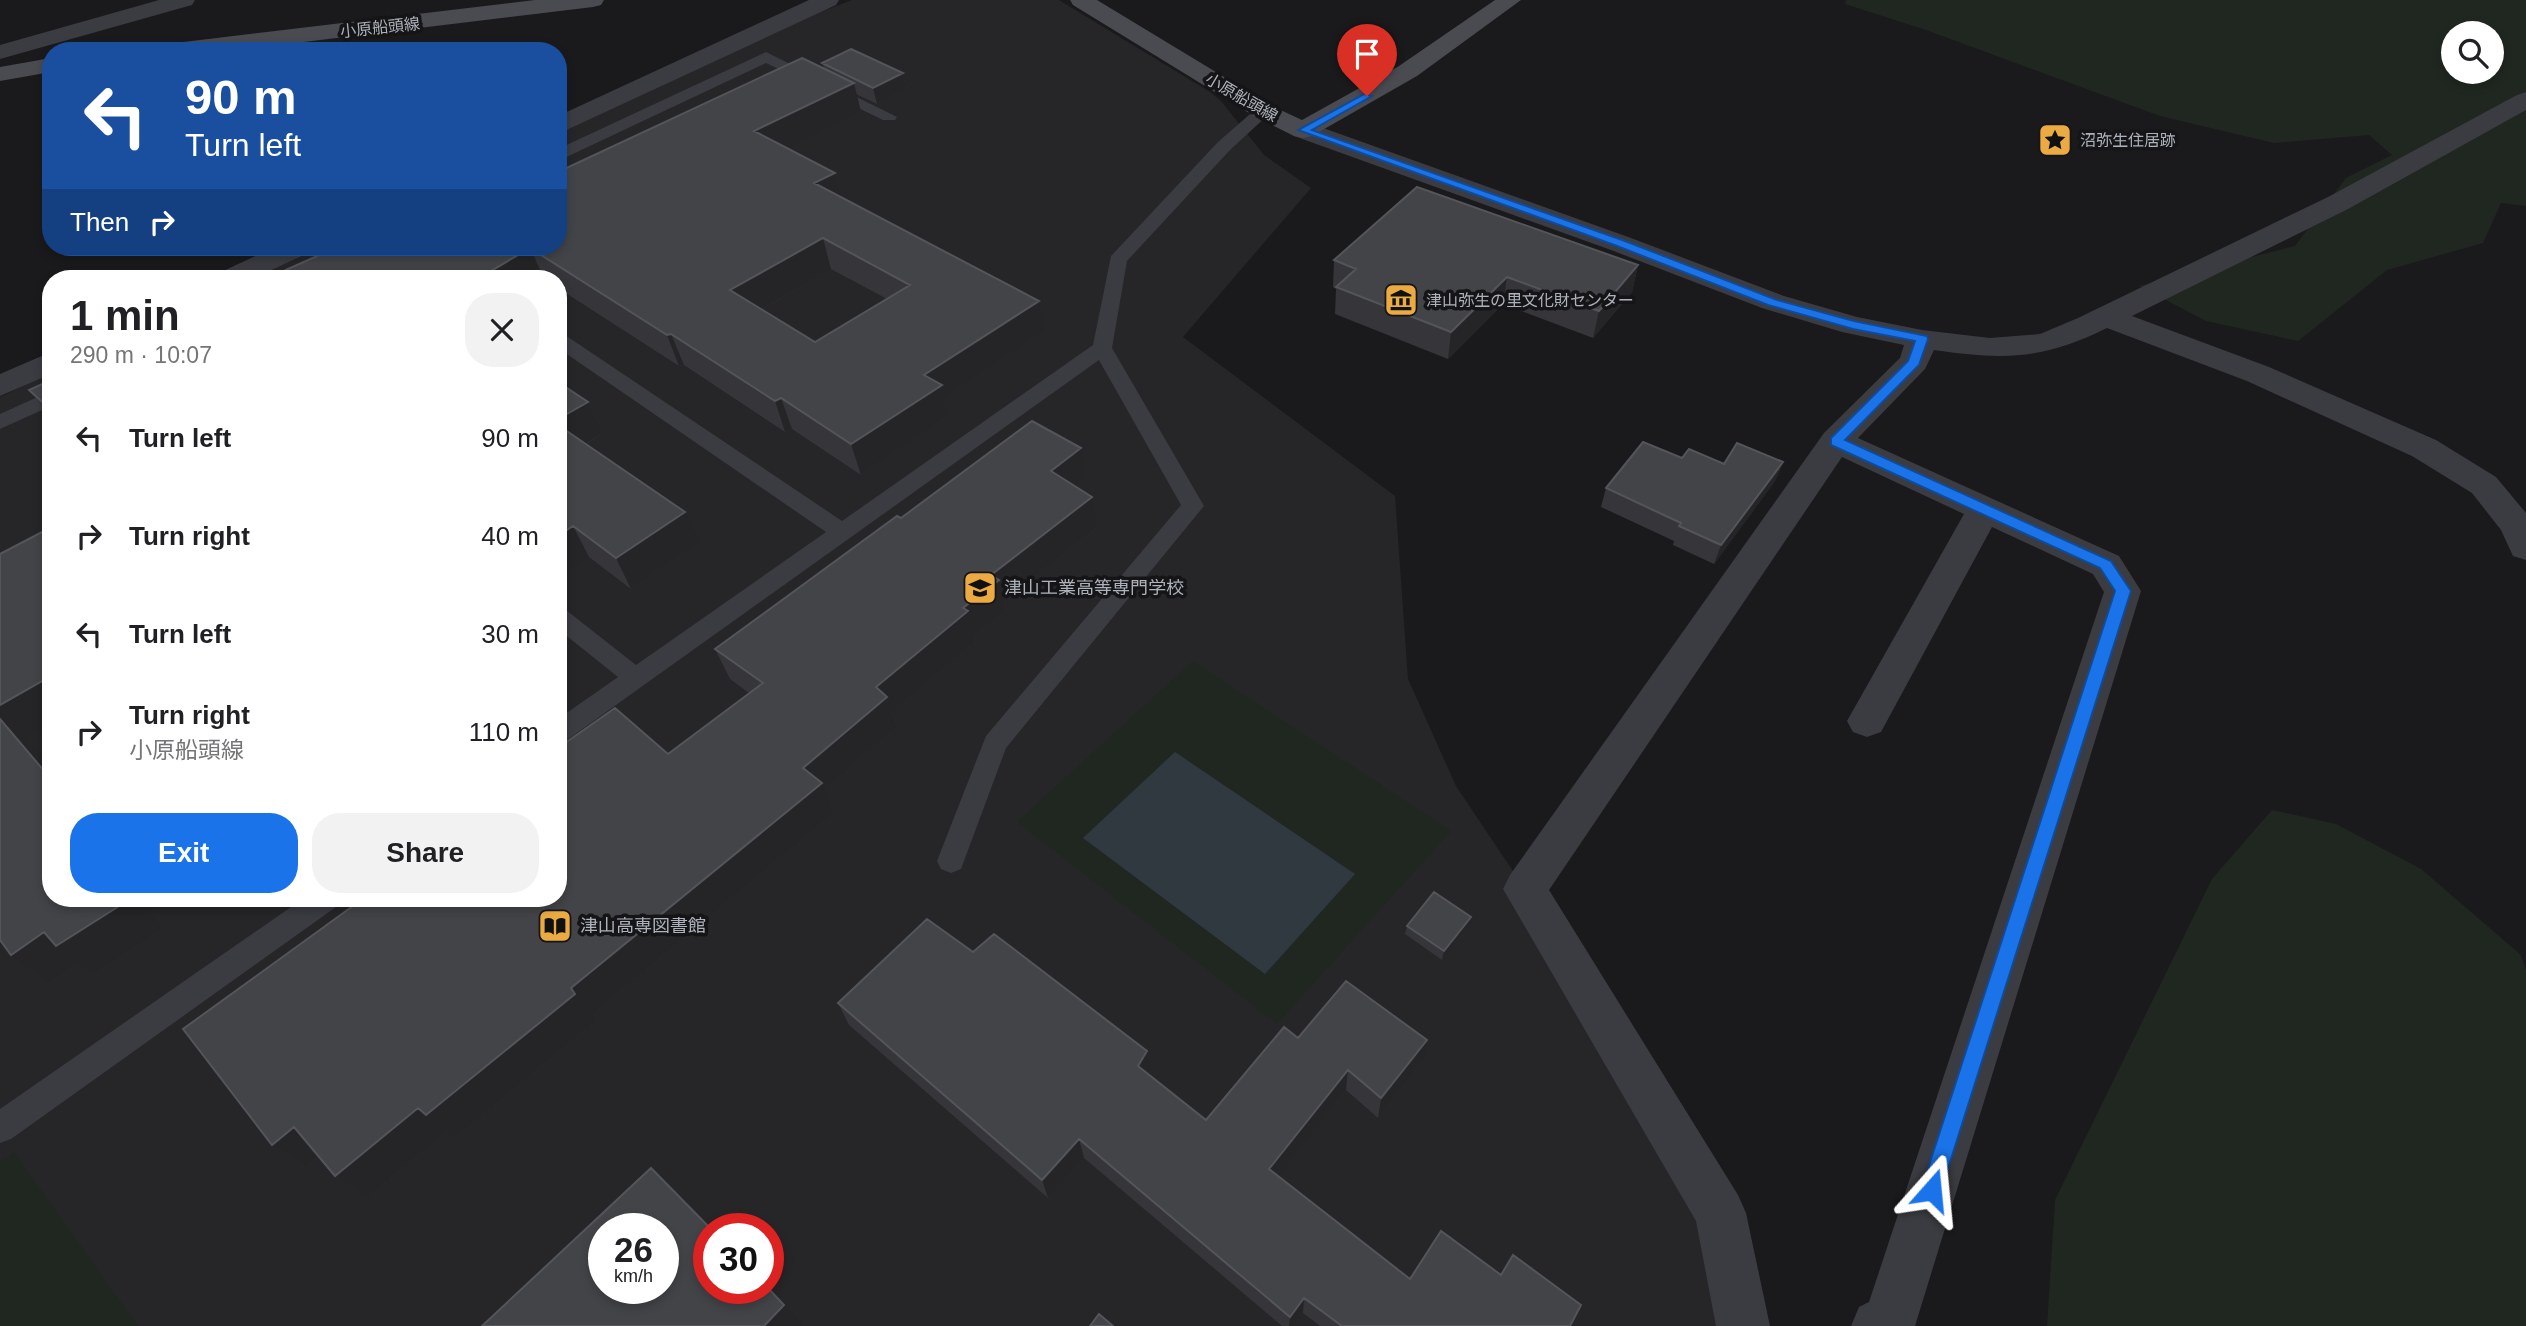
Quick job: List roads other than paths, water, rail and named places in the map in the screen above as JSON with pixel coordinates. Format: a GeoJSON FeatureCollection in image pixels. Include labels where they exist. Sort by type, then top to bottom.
{"type":"FeatureCollection","features":[{"type":"Feature","properties":{"kind":"main road","name":"小原船頭線"},"geometry":{"type":"LineString","coordinates":[[242,42],[593,0]]}},
{"type":"Feature","properties":{"kind":"main road","name":"小原船頭線"},"geometry":{"type":"LineString","coordinates":[[1081,0],[1263,111],[1303,130]]}},
{"type":"Feature","properties":{"kind":"main road"},"geometry":{"type":"LineString","coordinates":[[1303,130],[1408,71],[1510,0]]}},
{"type":"Feature","properties":{"kind":"main road"},"geometry":{"type":"LineString","coordinates":[[0,75],[42,67]]}},
{"type":"Feature","properties":{"kind":"street"},"geometry":{"type":"LineString","coordinates":[[0,52],[184,0]]}},
{"type":"Feature","properties":{"kind":"street"},"geometry":{"type":"LineString","coordinates":[[567,122],[828,0]]}},
{"type":"Feature","properties":{"kind":"street"},"geometry":{"type":"LineString","coordinates":[[1303,130],[1621,244],[1773,302],[1853,325],[1922,339],[1990,348],[2045,342],[2107,317],[2338,203],[2526,100]]}},
{"type":"Feature","properties":{"kind":"street"},"geometry":{"type":"LineString","coordinates":[[248,270],[279,256]]}},
{"type":"Feature","properties":{"kind":"street"},"geometry":{"type":"LineString","coordinates":[[2107,317],[2307,395],[2424,448],[2484,485],[2516,525],[2526,547]]}},
{"type":"Feature","properties":{"kind":"street"},"geometry":{"type":"LineString","coordinates":[[1743,1326],[1720,1213],[1525,889],[1836,442],[1914,362],[1922,339]]}},
{"type":"Feature","properties":{"kind":"street"},"geometry":{"type":"LineString","coordinates":[[0,386],[42,366]]}},
{"type":"Feature","properties":{"kind":"street"},"geometry":{"type":"LineString","coordinates":[[1836,442],[2106,565],[2123,591],[1890,1320],[1878,1326]]}},
{"type":"Feature","properties":{"kind":"street"},"geometry":{"type":"LineString","coordinates":[[1867,721],[1984,509]]}},
{"type":"Feature","properties":{"kind":"lane"},"geometry":{"type":"LineString","coordinates":[[567,152],[766,57],[889,117]]}},
{"type":"Feature","properties":{"kind":"lane"},"geometry":{"type":"LineString","coordinates":[[951,862],[995,743],[1193,506],[1102,348],[1118,260],[1224,146],[1263,111]]}},
{"type":"Feature","properties":{"kind":"lane"},"geometry":{"type":"LineString","coordinates":[[567,345],[842,532]]}},
{"type":"Feature","properties":{"kind":"lane"},"geometry":{"type":"LineString","coordinates":[[567,727],[1102,348]]}},
{"type":"Feature","properties":{"kind":"lane"},"geometry":{"type":"LineString","coordinates":[[0,422],[42,402]]}},
{"type":"Feature","properties":{"kind":"lane"},"geometry":{"type":"LineString","coordinates":[[567,624],[636,678]]}},
{"type":"Feature","properties":{"kind":"lane"},"geometry":{"type":"LineString","coordinates":[[0,1128],[313,907]]}},
{"type":"Feature","properties":{"kind":"place","name":"沼弥生住居跡"},"geometry":{"type":"Point","coordinates":[2055,140]}},
{"type":"Feature","properties":{"kind":"place","name":"津山弥生の里文化財センター"},"geometry":{"type":"Point","coordinates":[1401,300]}},
{"type":"Feature","properties":{"kind":"place","name":"津山工業高等専門学校"},"geometry":{"type":"Point","coordinates":[980,588]}},
{"type":"Feature","properties":{"kind":"place","name":"津山高専図書館"},"geometry":{"type":"Point","coordinates":[555,926]}}]}
